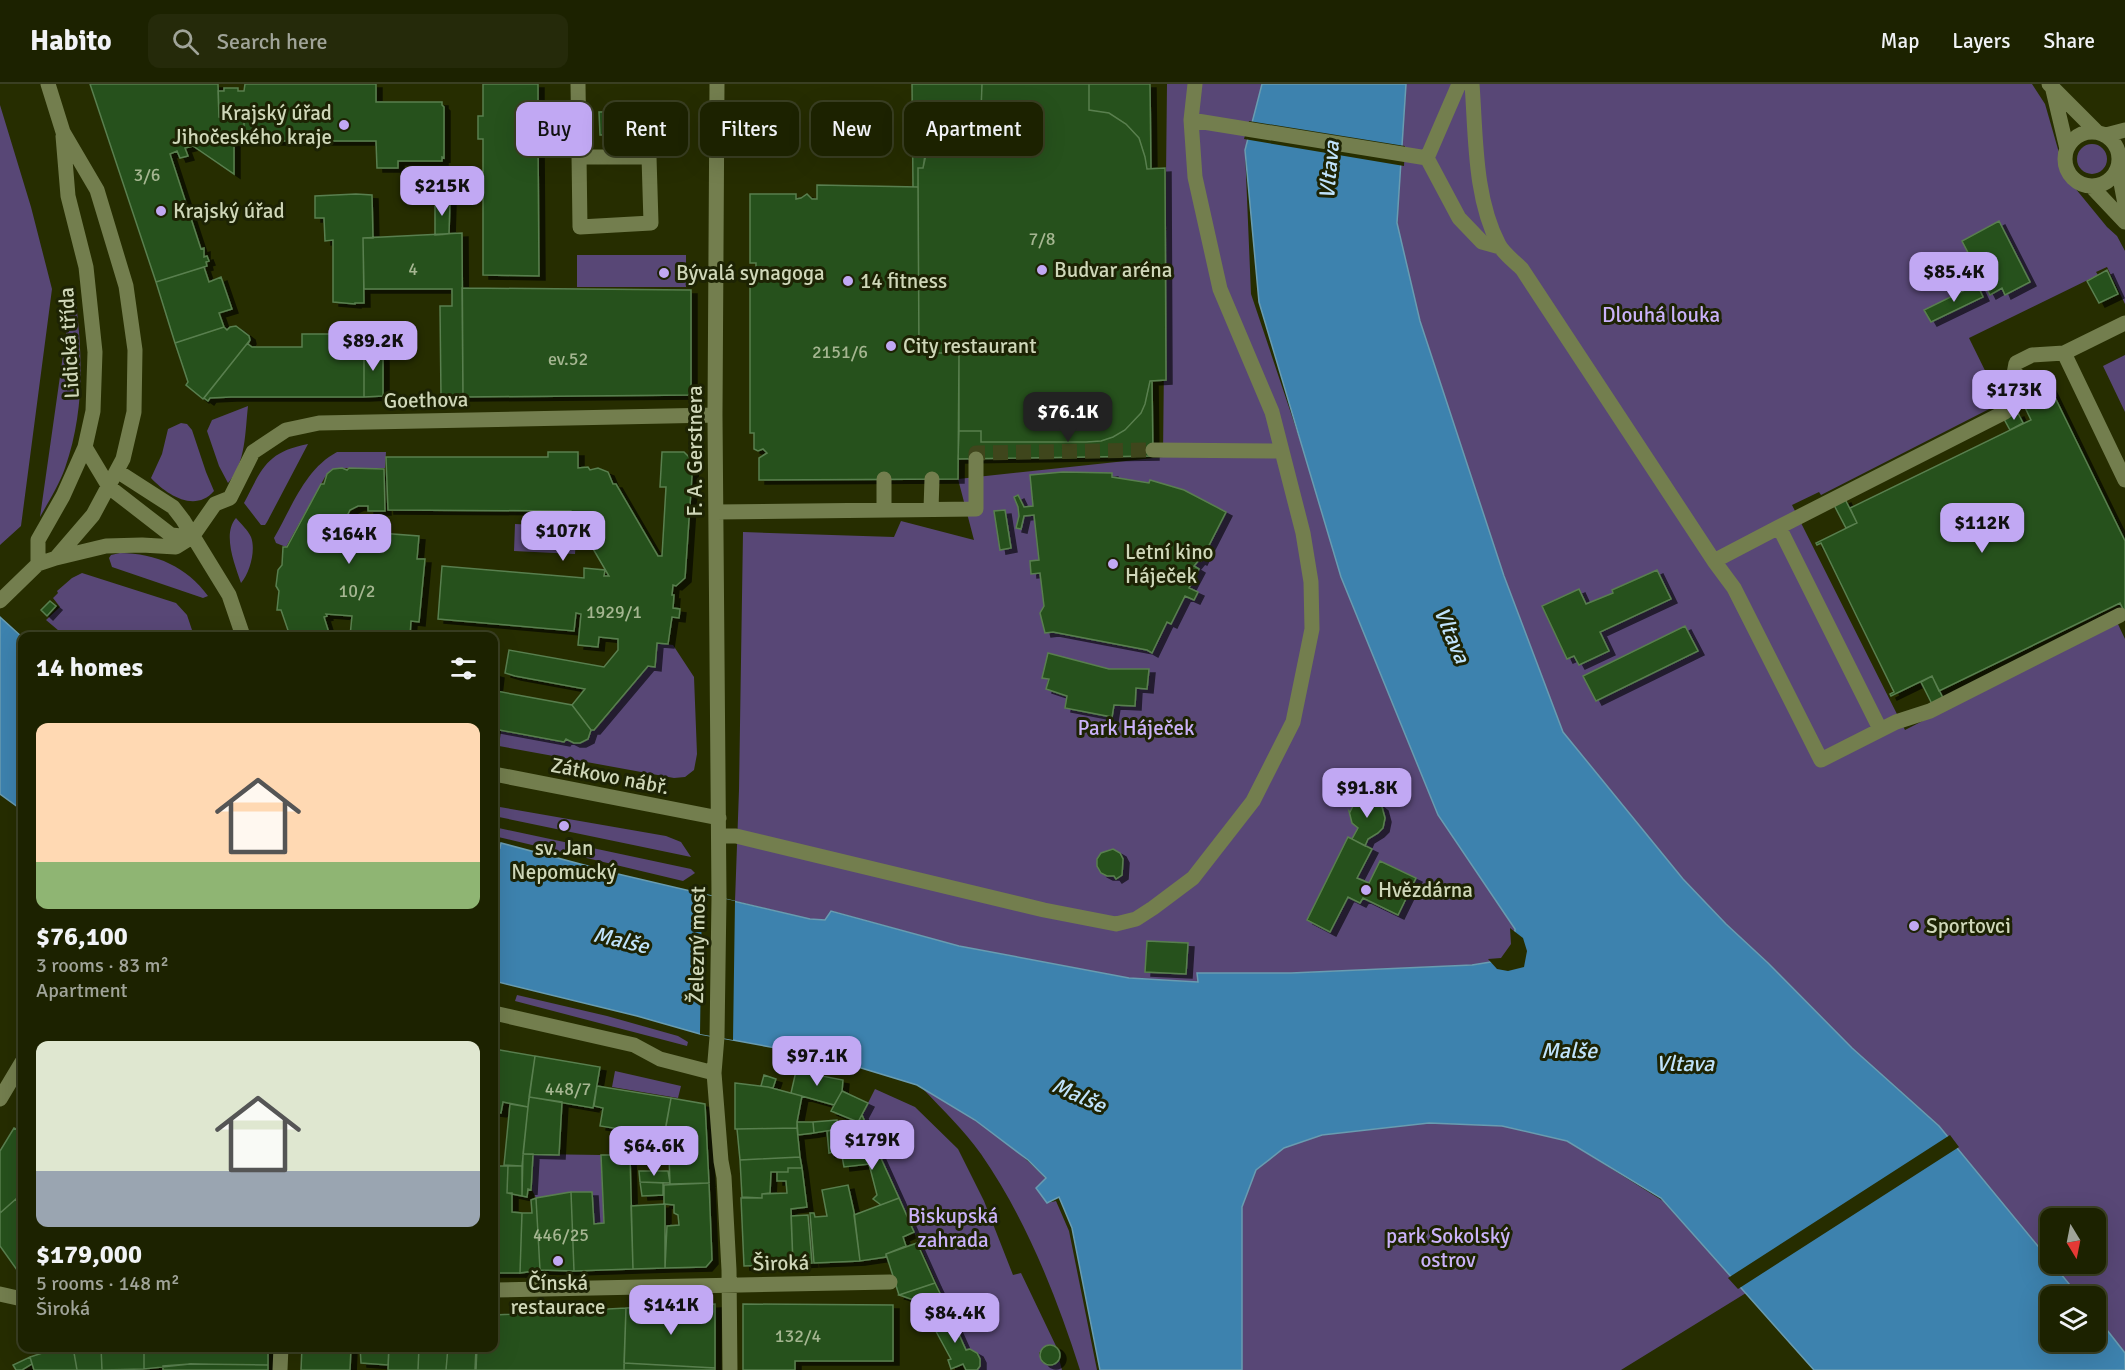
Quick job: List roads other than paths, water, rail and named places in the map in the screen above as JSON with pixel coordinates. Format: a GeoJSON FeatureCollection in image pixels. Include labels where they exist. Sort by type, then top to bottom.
{"type":"FeatureCollection","features":[{"type":"Feature","properties":{"kind":"street","name":"Lidická třída"},"geometry":{"type":"LineString","coordinates":[[36,566],[38,540],[63,496],[85,447],[93,411],[95,352],[86,267],[68,196],[63,132],[48,84]]}},
{"type":"Feature","properties":{"kind":"street"},"geometry":{"type":"LineString","coordinates":[[578,84],[579,157],[580,227],[651,223],[649,157],[579,157]]}},
{"type":"Feature","properties":{"kind":"street","name":"F. A. Gerstnera"},"geometry":{"type":"LineString","coordinates":[[717,84],[715,415],[719,818]]}},
{"type":"Feature","properties":{"kind":"street"},"geometry":{"type":"LineString","coordinates":[[719,836],[736,836],[1044,910],[1116,924],[1136,919],[1193,878],[1253,801],[1293,722],[1312,629],[1311,582],[1303,533],[1272,412],[1220,289],[1195,177],[1195,84]]}},
{"type":"Feature","properties":{"kind":"street"},"geometry":{"type":"LineString","coordinates":[[1422,157],[1459,84]]}},
{"type":"Feature","properties":{"kind":"street"},"geometry":{"type":"LineString","coordinates":[[1472,84],[1477,156],[1484,203],[1500,247],[1522,269],[1734,588],[1821,760],[1880,729],[1930,711],[2120,615]]}},
{"type":"Feature","properties":{"kind":"street"},"geometry":{"type":"LineString","coordinates":[[2051,87],[2118,149],[2125,204]]}},
{"type":"Feature","properties":{"kind":"street"},"geometry":{"type":"LineString","coordinates":[[2051,87],[2067,148],[2065,157],[2069,174],[2075,180],[2091,186],[2125,222]]}},
{"type":"Feature","properties":{"kind":"street"},"geometry":{"type":"LineString","coordinates":[[1195,121],[1422,157],[1459,218],[1482,242],[1500,247]]}},
{"type":"Feature","properties":{"kind":"street"},"geometry":{"type":"LineString","coordinates":[[2067,148],[2079,135],[2088,132],[2101,134],[2125,130]]}},
{"type":"Feature","properties":{"kind":"street","name":"Lidická třída"},"geometry":{"type":"LineString","coordinates":[[56,558],[93,515],[109,487],[123,459],[134,412],[135,350],[126,287],[97,190],[63,132]]}},
{"type":"Feature","properties":{"kind":"street"},"geometry":{"type":"LineString","coordinates":[[2091,186],[2108,182],[2121,159]]}},
{"type":"Feature","properties":{"kind":"street"},"geometry":{"type":"LineString","coordinates":[[1714,561],[2005,412],[2016,363],[2032,355],[2064,353],[2125,323]]}},
{"type":"Feature","properties":{"kind":"street"},"geometry":{"type":"LineString","coordinates":[[2064,353],[2125,480]]}},
{"type":"Feature","properties":{"kind":"street","name":"Goethova"},"geometry":{"type":"LineString","coordinates":[[192,537],[215,504],[230,498],[253,452],[286,430],[319,423],[715,415]]}},
{"type":"Feature","properties":{"kind":"street"},"geometry":{"type":"LineString","coordinates":[[85,447],[109,487],[171,535],[192,537]]}},
{"type":"Feature","properties":{"kind":"street"},"geometry":{"type":"LineString","coordinates":[[1153,450],[1282,451]]}},
{"type":"Feature","properties":{"kind":"street"},"geometry":{"type":"LineString","coordinates":[[716,513],[976,508],[976,459]]}},
{"type":"Feature","properties":{"kind":"street"},"geometry":{"type":"LineString","coordinates":[[117,471],[173,507],[183,519],[229,595],[242,632]]}},
{"type":"Feature","properties":{"kind":"street"},"geometry":{"type":"LineString","coordinates":[[884,479],[884,510]]}},
{"type":"Feature","properties":{"kind":"street"},"geometry":{"type":"LineString","coordinates":[[931,509],[932,479]]}},
{"type":"Feature","properties":{"kind":"street"},"geometry":{"type":"LineString","coordinates":[[1779,527],[1880,729]]}},
{"type":"Feature","properties":{"kind":"street"},"geometry":{"type":"LineString","coordinates":[[0,601],[36,566],[56,558],[106,546],[176,547],[192,537]]}},
{"type":"Feature","properties":{"kind":"street","name":"Zátkovo nábř."},"geometry":{"type":"LineString","coordinates":[[498,775],[719,818]]}},
{"type":"Feature","properties":{"kind":"street","name":"Železný most"},"geometry":{"type":"LineString","coordinates":[[719,818],[717,1037],[714,1073],[724,1177],[730,1370]]}},
{"type":"Feature","properties":{"kind":"street"},"geometry":{"type":"LineString","coordinates":[[498,1014],[634,1045],[660,1059],[714,1073]]}},
{"type":"Feature","properties":{"kind":"street"},"geometry":{"type":"LineString","coordinates":[[0,1099],[18,1069]]}},
{"type":"Feature","properties":{"kind":"street","name":"Široká"},"geometry":{"type":"LineString","coordinates":[[498,1290],[890,1282]]}},
{"type":"Feature","properties":{"kind":"street"},"geometry":{"type":"LineString","coordinates":[[0,1294],[18,1298]]}},
{"type":"Feature","properties":{"kind":"street"},"geometry":{"type":"LineString","coordinates":[[280,1370],[281,1352]]}},
{"type":"Feature","properties":{"kind":"water"},"geometry":{"type":"Polygon","coordinates":[[[1262,84],[1406,84],[1397,223],[1420,321],[1504,576],[1563,732],[1683,879],[1852,1048],[1939,1126],[2040,1249],[2040,1274],[2061,1274],[2071,1286],[2040,1286],[2040,1352],[2106,1352],[2106,1329],[2125,1353],[2125,1370],[1814,1370],[1661,1198],[1567,1141],[1502,1126],[1429,1123],[1322,1135],[1284,1148],[1256,1170],[1242,1207],[1242,1370],[1100,1370],[1072,1228],[1059,1197],[1047,1203],[1036,1188],[1046,1178],[1028,1160],[975,1120],[917,1085],[825,1057],[700,1034],[498,982],[498,847],[500,848],[501,843],[618,874],[810,919],[825,920],[831,911],[959,946],[1129,978],[1198,982],[1197,973],[1291,973],[1472,965],[1503,960],[1514,945],[1515,929],[1438,815],[1341,577],[1259,302],[1245,150],[1262,84]]]}},
{"type":"Feature","properties":{"kind":"water"},"geometry":{"type":"Polygon","coordinates":[[[0,617],[18,633],[18,807],[0,794],[0,617]]]}},
{"type":"Feature","properties":{"kind":"tunnel"},"geometry":{"type":"LineString","coordinates":[[976,459],[976,453],[1153,450]]}},
{"type":"Feature","properties":{"kind":"place","name":"Krajský úřad Jihočeského kraje"},"geometry":{"type":"Point","coordinates":[344,125]}},
{"type":"Feature","properties":{"kind":"place","name":"Krajský úřad"},"geometry":{"type":"Point","coordinates":[161,211]}},
{"type":"Feature","properties":{"kind":"place","name":"Budvar aréna"},"geometry":{"type":"Point","coordinates":[1042,270]}},
{"type":"Feature","properties":{"kind":"place","name":"Bývalá synagoga"},"geometry":{"type":"Point","coordinates":[664,273]}},
{"type":"Feature","properties":{"kind":"place","name":"14 fitness"},"geometry":{"type":"Point","coordinates":[848,281]}},
{"type":"Feature","properties":{"kind":"place","name":"City restaurant"},"geometry":{"type":"Point","coordinates":[891,346]}},
{"type":"Feature","properties":{"kind":"place","name":"Letní kino Háječek"},"geometry":{"type":"Point","coordinates":[1113,564]}},
{"type":"Feature","properties":{"kind":"place","name":"sv. Jan Nepomucký"},"geometry":{"type":"Point","coordinates":[564,826]}},
{"type":"Feature","properties":{"kind":"place","name":"Hvězdárna"},"geometry":{"type":"Point","coordinates":[1366,890]}},
{"type":"Feature","properties":{"kind":"place","name":"Sportovci"},"geometry":{"type":"Point","coordinates":[1914,926]}},
{"type":"Feature","properties":{"kind":"place","name":"Čínská restaurace"},"geometry":{"type":"Point","coordinates":[558,1261]}},
{"type":"Feature","properties":{"kind":"water label","name":"Vltava"},"geometry":{"type":"Point","coordinates":[1329,170]}},
{"type":"Feature","properties":{"kind":"water label","name":"Vltava"},"geometry":{"type":"Point","coordinates":[1452,635]}},
{"type":"Feature","properties":{"kind":"water label","name":"Malše"},"geometry":{"type":"Point","coordinates":[621,940]}},
{"type":"Feature","properties":{"kind":"water label","name":"Malše"},"geometry":{"type":"Point","coordinates":[1569,1050]}},
{"type":"Feature","properties":{"kind":"water label","name":"Vltava"},"geometry":{"type":"Point","coordinates":[1685,1063]}},
{"type":"Feature","properties":{"kind":"water label","name":"Malše"},"geometry":{"type":"Point","coordinates":[1079,1095]}},
{"type":"Feature","properties":{"kind":"park label","name":"Dlouhá louka"},"geometry":{"type":"Point","coordinates":[1661,315]}},
{"type":"Feature","properties":{"kind":"park label","name":"Park Háječek"},"geometry":{"type":"Point","coordinates":[1136,728]}},
{"type":"Feature","properties":{"kind":"park label","name":"Biskupská zahrada"},"geometry":{"type":"Point","coordinates":[953,1228]}},
{"type":"Feature","properties":{"kind":"park label","name":"park Sokolský ostrov"},"geometry":{"type":"Point","coordinates":[1448,1248]}}]}
